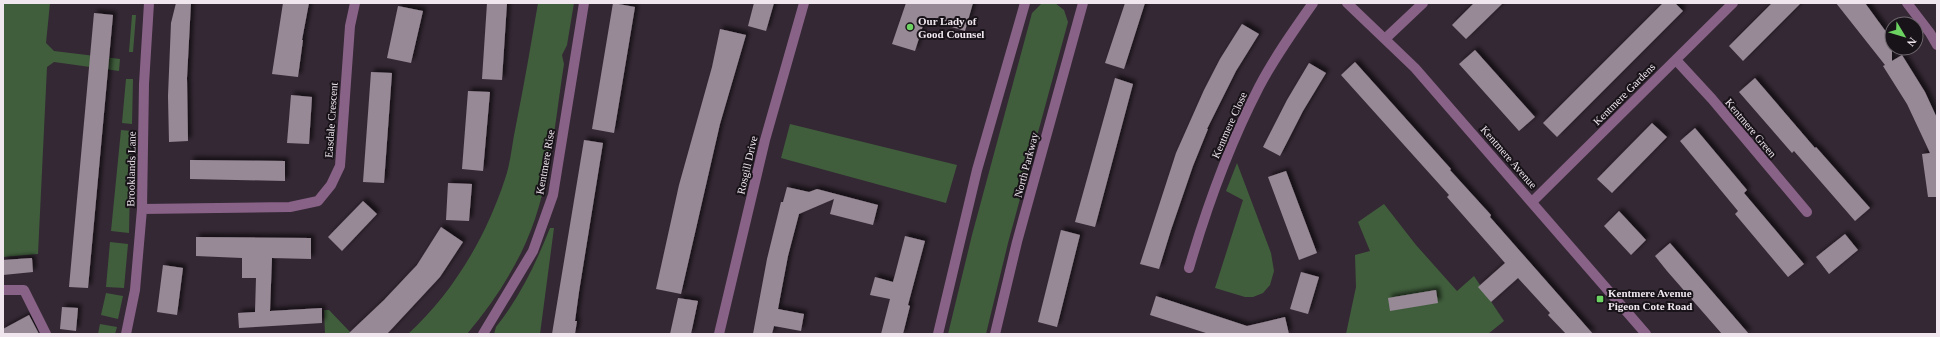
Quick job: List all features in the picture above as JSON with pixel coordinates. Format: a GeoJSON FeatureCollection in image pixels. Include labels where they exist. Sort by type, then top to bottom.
{"type":"FeatureCollection","features":[{"type":"Feature","properties":{"kind":"street","name":"Brooklands Lane"},"geometry":{"type":"LineString","coordinates":[[126,334],[135,290],[142,209],[144,84],[149,3]]}},
{"type":"Feature","properties":{"kind":"street","name":"Easdale Crescent"},"geometry":{"type":"LineString","coordinates":[[142,209],[290,207],[318,201],[331,185],[340,166],[350,26],[355,3]]}},
{"type":"Feature","properties":{"kind":"street","name":"Kentmere Rise"},"geometry":{"type":"LineString","coordinates":[[483,334],[533,251],[553,195],[584,3]]}},
{"type":"Feature","properties":{"kind":"street","name":"Rosgill Drive"},"geometry":{"type":"LineString","coordinates":[[719,334],[765,140],[782,74],[804,3]]}},
{"type":"Feature","properties":{"kind":"street"},"geometry":{"type":"LineString","coordinates":[[938,334],[976,170],[1024,3]]}},
{"type":"Feature","properties":{"kind":"street","name":"North Parkway"},"geometry":{"type":"LineString","coordinates":[[995,334],[1017,242],[1083,3]]}},
{"type":"Feature","properties":{"kind":"street","name":"Kentmere Close"},"geometry":{"type":"LineString","coordinates":[[1189,268],[1207,207],[1232,145],[1259,86],[1313,3]]}},
{"type":"Feature","properties":{"kind":"street","name":"Kentmere Avenue"},"geometry":{"type":"LineString","coordinates":[[1347,3],[1386,38],[1415,68],[1646,334]]}},
{"type":"Feature","properties":{"kind":"street"},"geometry":{"type":"LineString","coordinates":[[1386,38],[1423,3]]}},
{"type":"Feature","properties":{"kind":"street","name":"Kentmere Gardens"},"geometry":{"type":"LineString","coordinates":[[1532,202],[1733,3]]}},
{"type":"Feature","properties":{"kind":"street"},"geometry":{"type":"LineString","coordinates":[[1907,3],[1930,33],[1937,46]]}},
{"type":"Feature","properties":{"kind":"street","name":"Kentmere Green"},"geometry":{"type":"LineString","coordinates":[[1676,60],[1712,99],[1807,212]]}},
{"type":"Feature","properties":{"kind":"street"},"geometry":{"type":"LineString","coordinates":[[3,290],[24,290],[46,334]]}},
{"type":"Feature","properties":{"kind":"green space"},"geometry":{"type":"Polygon","coordinates":[[[3,3],[50,3],[46,43],[54,51],[120,59],[119,71],[54,62],[47,67],[38,254],[3,257],[3,3]]]}},
{"type":"Feature","properties":{"kind":"green space"},"geometry":{"type":"Polygon","coordinates":[[[538,3],[574,3],[567,45],[562,55],[564,64],[550,160],[539,208],[531,231],[521,253],[503,285],[467,334],[408,334],[439,301],[466,263],[478,243],[497,201],[509,166],[538,3]]]}},
{"type":"Feature","properties":{"kind":"green space"},"geometry":{"type":"Polygon","coordinates":[[[1055,3],[1064,10],[1068,22],[1008,243],[986,334],[948,334],[972,235],[1032,13],[1041,4],[1055,3]]]}},
{"type":"Feature","properties":{"kind":"green space"},"geometry":{"type":"Polygon","coordinates":[[[132,15],[136,15],[133,52],[129,52],[132,15]]]}},
{"type":"Feature","properties":{"kind":"green space"},"geometry":{"type":"Polygon","coordinates":[[[126,79],[133,79],[132,124],[122,123],[126,79]]]}},
{"type":"Feature","properties":{"kind":"green space"},"geometry":{"type":"Polygon","coordinates":[[[790,124],[957,165],[946,203],[781,158],[790,124]]]}},
{"type":"Feature","properties":{"kind":"green space"},"geometry":{"type":"Polygon","coordinates":[[[121,130],[131,131],[129,233],[111,231],[121,130]]]}},
{"type":"Feature","properties":{"kind":"green space"},"geometry":{"type":"Polygon","coordinates":[[[1237,163],[1271,253],[1274,271],[1270,285],[1263,293],[1253,297],[1245,297],[1215,288],[1243,200],[1226,191],[1237,163]]]}},
{"type":"Feature","properties":{"kind":"green space"},"geometry":{"type":"Polygon","coordinates":[[[1384,204],[1416,245],[1457,291],[1474,276],[1504,321],[1488,334],[1346,334],[1356,287],[1355,255],[1370,251],[1358,222],[1384,204]]]}},
{"type":"Feature","properties":{"kind":"green space"},"geometry":{"type":"Polygon","coordinates":[[[550,228],[554,228],[540,334],[494,334],[496,327],[513,304],[527,279],[550,228]]]}},
{"type":"Feature","properties":{"kind":"green space"},"geometry":{"type":"Polygon","coordinates":[[[110,242],[128,244],[124,288],[106,287],[110,242]]]}},
{"type":"Feature","properties":{"kind":"green space"},"geometry":{"type":"Polygon","coordinates":[[[106,293],[123,296],[118,319],[101,315],[106,293]]]}},
{"type":"Feature","properties":{"kind":"green space"},"geometry":{"type":"Polygon","coordinates":[[[324,310],[329,310],[352,334],[325,334],[324,310]]]}},
{"type":"Feature","properties":{"kind":"green space"},"geometry":{"type":"Polygon","coordinates":[[[100,324],[117,327],[115,334],[98,334],[100,324]]]}},
{"type":"Feature","properties":{"kind":"building"},"geometry":{"type":"Polygon","coordinates":[[[176,3],[191,3],[187,78],[188,141],[169,142],[168,96],[171,23],[176,3]]]}},
{"type":"Feature","properties":{"kind":"building"},"geometry":{"type":"Polygon","coordinates":[[[283,3],[309,3],[302,40],[298,77],[272,74],[283,3]]]}},
{"type":"Feature","properties":{"kind":"building"},"geometry":{"type":"Polygon","coordinates":[[[487,3],[507,3],[502,80],[482,79],[487,3]]]}},
{"type":"Feature","properties":{"kind":"building"},"geometry":{"type":"Polygon","coordinates":[[[613,3],[635,7],[614,133],[592,129],[613,3]]]}},
{"type":"Feature","properties":{"kind":"building"},"geometry":{"type":"Polygon","coordinates":[[[754,3],[774,3],[766,31],[748,26],[754,3]]]}},
{"type":"Feature","properties":{"kind":"building","name":"Our Lady of Good Counsel"},"geometry":{"type":"Polygon","coordinates":[[[906,3],[973,3],[965,31],[925,19],[915,51],[892,44],[906,3]]]}},
{"type":"Feature","properties":{"kind":"building"},"geometry":{"type":"Polygon","coordinates":[[[1125,3],[1145,3],[1124,69],[1105,63],[1125,3]]]}},
{"type":"Feature","properties":{"kind":"building"},"geometry":{"type":"Polygon","coordinates":[[[1474,3],[1503,3],[1466,39],[1452,25],[1474,3]]]}},
{"type":"Feature","properties":{"kind":"building"},"geometry":{"type":"Polygon","coordinates":[[[1663,3],[1675,3],[1683,11],[1557,137],[1543,123],[1663,3]]]}},
{"type":"Feature","properties":{"kind":"building"},"geometry":{"type":"Polygon","coordinates":[[[1772,3],[1801,3],[1743,61],[1729,46],[1772,3]]]}},
{"type":"Feature","properties":{"kind":"building"},"geometry":{"type":"Polygon","coordinates":[[[1836,3],[1865,3],[1884,29],[1884,56],[1892,56],[1892,61],[1903,56],[1925,92],[1937,118],[1937,197],[1928,197],[1922,154],[1930,153],[1907,104],[1883,66],[1885,65],[1836,3]]]}},
{"type":"Feature","properties":{"kind":"building"},"geometry":{"type":"Polygon","coordinates":[[[398,6],[423,11],[411,63],[387,58],[398,6]]]}},
{"type":"Feature","properties":{"kind":"building"},"geometry":{"type":"Polygon","coordinates":[[[94,13],[113,15],[88,288],[69,287],[94,13]]]}},
{"type":"Feature","properties":{"kind":"building"},"geometry":{"type":"Polygon","coordinates":[[[1242,24],[1259,34],[1236,71],[1207,129],[1171,230],[1159,269],[1140,264],[1176,153],[1204,90],[1220,59],[1242,24]]]}},
{"type":"Feature","properties":{"kind":"building"},"geometry":{"type":"Polygon","coordinates":[[[720,29],[746,35],[720,124],[681,294],[656,289],[679,185],[712,67],[720,29]]]}},
{"type":"Feature","properties":{"kind":"building"},"geometry":{"type":"Polygon","coordinates":[[[1475,50],[1535,117],[1519,131],[1459,64],[1475,50]]]}},
{"type":"Feature","properties":{"kind":"building"},"geometry":{"type":"Polygon","coordinates":[[[1355,62],[1451,169],[1450,170],[1491,215],[1490,217],[1593,334],[1566,334],[1548,315],[1550,313],[1518,278],[1491,302],[1478,287],[1505,263],[1447,197],[1449,195],[1341,75],[1355,62]]]}},
{"type":"Feature","properties":{"kind":"building"},"geometry":{"type":"Polygon","coordinates":[[[1309,63],[1326,73],[1303,111],[1280,156],[1263,147],[1287,100],[1309,63]]]}},
{"type":"Feature","properties":{"kind":"building"},"geometry":{"type":"Polygon","coordinates":[[[371,72],[392,73],[384,183],[363,182],[371,72]]]}},
{"type":"Feature","properties":{"kind":"building"},"geometry":{"type":"Polygon","coordinates":[[[1115,78],[1133,84],[1095,227],[1075,222],[1115,78]]]}},
{"type":"Feature","properties":{"kind":"building"},"geometry":{"type":"Polygon","coordinates":[[[1755,78],[1815,148],[1816,147],[1870,208],[1855,221],[1794,151],[1792,153],[1739,92],[1755,78]]]}},
{"type":"Feature","properties":{"kind":"building"},"geometry":{"type":"Polygon","coordinates":[[[468,91],[490,92],[483,171],[462,169],[468,91]]]}},
{"type":"Feature","properties":{"kind":"building"},"geometry":{"type":"Polygon","coordinates":[[[291,95],[312,97],[309,144],[287,143],[291,95]]]}},
{"type":"Feature","properties":{"kind":"building"},"geometry":{"type":"Polygon","coordinates":[[[1652,123],[1667,137],[1612,193],[1597,179],[1652,123]]]}},
{"type":"Feature","properties":{"kind":"building"},"geometry":{"type":"Polygon","coordinates":[[[1695,128],[1747,190],[1744,193],[1804,264],[1788,277],[1735,214],[1738,211],[1680,141],[1695,128]]]}},
{"type":"Feature","properties":{"kind":"building"},"geometry":{"type":"Polygon","coordinates":[[[584,140],[603,143],[579,292],[575,321],[577,321],[575,334],[552,334],[584,140]]]}},
{"type":"Feature","properties":{"kind":"building"},"geometry":{"type":"Polygon","coordinates":[[[190,160],[285,161],[285,181],[190,179],[190,160]]]}},
{"type":"Feature","properties":{"kind":"building"},"geometry":{"type":"Polygon","coordinates":[[[1286,171],[1317,253],[1299,260],[1268,177],[1286,171]]]}},
{"type":"Feature","properties":{"kind":"building"},"geometry":{"type":"Polygon","coordinates":[[[448,183],[472,184],[469,221],[446,220],[448,183]]]}},
{"type":"Feature","properties":{"kind":"building"},"geometry":{"type":"Polygon","coordinates":[[[787,187],[809,192],[817,189],[878,205],[873,225],[830,214],[834,199],[799,214],[788,256],[778,309],[804,314],[801,331],[774,326],[772,334],[753,334],[767,259],[781,202],[783,202],[787,187]]]}},
{"type":"Feature","properties":{"kind":"building"},"geometry":{"type":"Polygon","coordinates":[[[363,201],[377,214],[342,251],[328,237],[363,201]]]}},
{"type":"Feature","properties":{"kind":"building"},"geometry":{"type":"Polygon","coordinates":[[[1619,211],[1646,240],[1631,255],[1604,226],[1619,211]]]}},
{"type":"Feature","properties":{"kind":"building"},"geometry":{"type":"Polygon","coordinates":[[[441,227],[463,242],[440,277],[387,334],[348,334],[384,300],[417,265],[441,227]]]}},
{"type":"Feature","properties":{"kind":"building"},"geometry":{"type":"Polygon","coordinates":[[[1061,230],[1080,235],[1057,327],[1038,322],[1061,230]]]}},
{"type":"Feature","properties":{"kind":"building"},"geometry":{"type":"Polygon","coordinates":[[[1845,234],[1858,250],[1829,274],[1816,257],[1845,234]]]}},
{"type":"Feature","properties":{"kind":"building"},"geometry":{"type":"Polygon","coordinates":[[[905,236],[925,241],[908,305],[910,306],[903,334],[881,334],[890,299],[870,295],[875,277],[893,282],[905,236]]]}},
{"type":"Feature","properties":{"kind":"building"},"geometry":{"type":"Polygon","coordinates":[[[196,237],[311,238],[311,259],[272,258],[270,311],[322,308],[322,323],[239,328],[238,313],[255,312],[256,278],[242,278],[242,258],[196,256],[196,237]]]}},
{"type":"Feature","properties":{"kind":"building"},"geometry":{"type":"Polygon","coordinates":[[[1670,243],[1749,334],[1722,334],[1667,271],[1655,256],[1670,243]]]}},
{"type":"Feature","properties":{"kind":"building"},"geometry":{"type":"Polygon","coordinates":[[[32,258],[33,272],[3,275],[3,260],[32,258]]]}},
{"type":"Feature","properties":{"kind":"building"},"geometry":{"type":"Polygon","coordinates":[[[163,265],[183,268],[177,315],[157,312],[163,265]]]}},
{"type":"Feature","properties":{"kind":"building"},"geometry":{"type":"Polygon","coordinates":[[[1301,272],[1319,277],[1308,314],[1290,309],[1301,272]]]}},
{"type":"Feature","properties":{"kind":"building"},"geometry":{"type":"Polygon","coordinates":[[[1436,290],[1438,303],[1390,311],[1388,298],[1436,290]]]}},
{"type":"Feature","properties":{"kind":"building"},"geometry":{"type":"Polygon","coordinates":[[[1156,296],[1247,326],[1285,317],[1289,334],[1209,334],[1150,315],[1156,296]]]}},
{"type":"Feature","properties":{"kind":"building"},"geometry":{"type":"Polygon","coordinates":[[[678,298],[698,301],[691,334],[670,334],[678,298]]]}},
{"type":"Feature","properties":{"kind":"building"},"geometry":{"type":"Polygon","coordinates":[[[62,307],[78,308],[76,331],[60,329],[62,307]]]}},
{"type":"Feature","properties":{"kind":"building"},"geometry":{"type":"Polygon","coordinates":[[[29,315],[39,334],[3,334],[3,329],[29,315]]]}},
{"type":"Feature","properties":{"kind":"place","name":"Our Lady of Good Counsel"},"geometry":{"type":"Point","coordinates":[910,27]}},
{"type":"Feature","properties":{"kind":"place","name":"Kentmere Avenue Pigeon Cote Road"},"geometry":{"type":"Point","coordinates":[1600,299]}}]}
